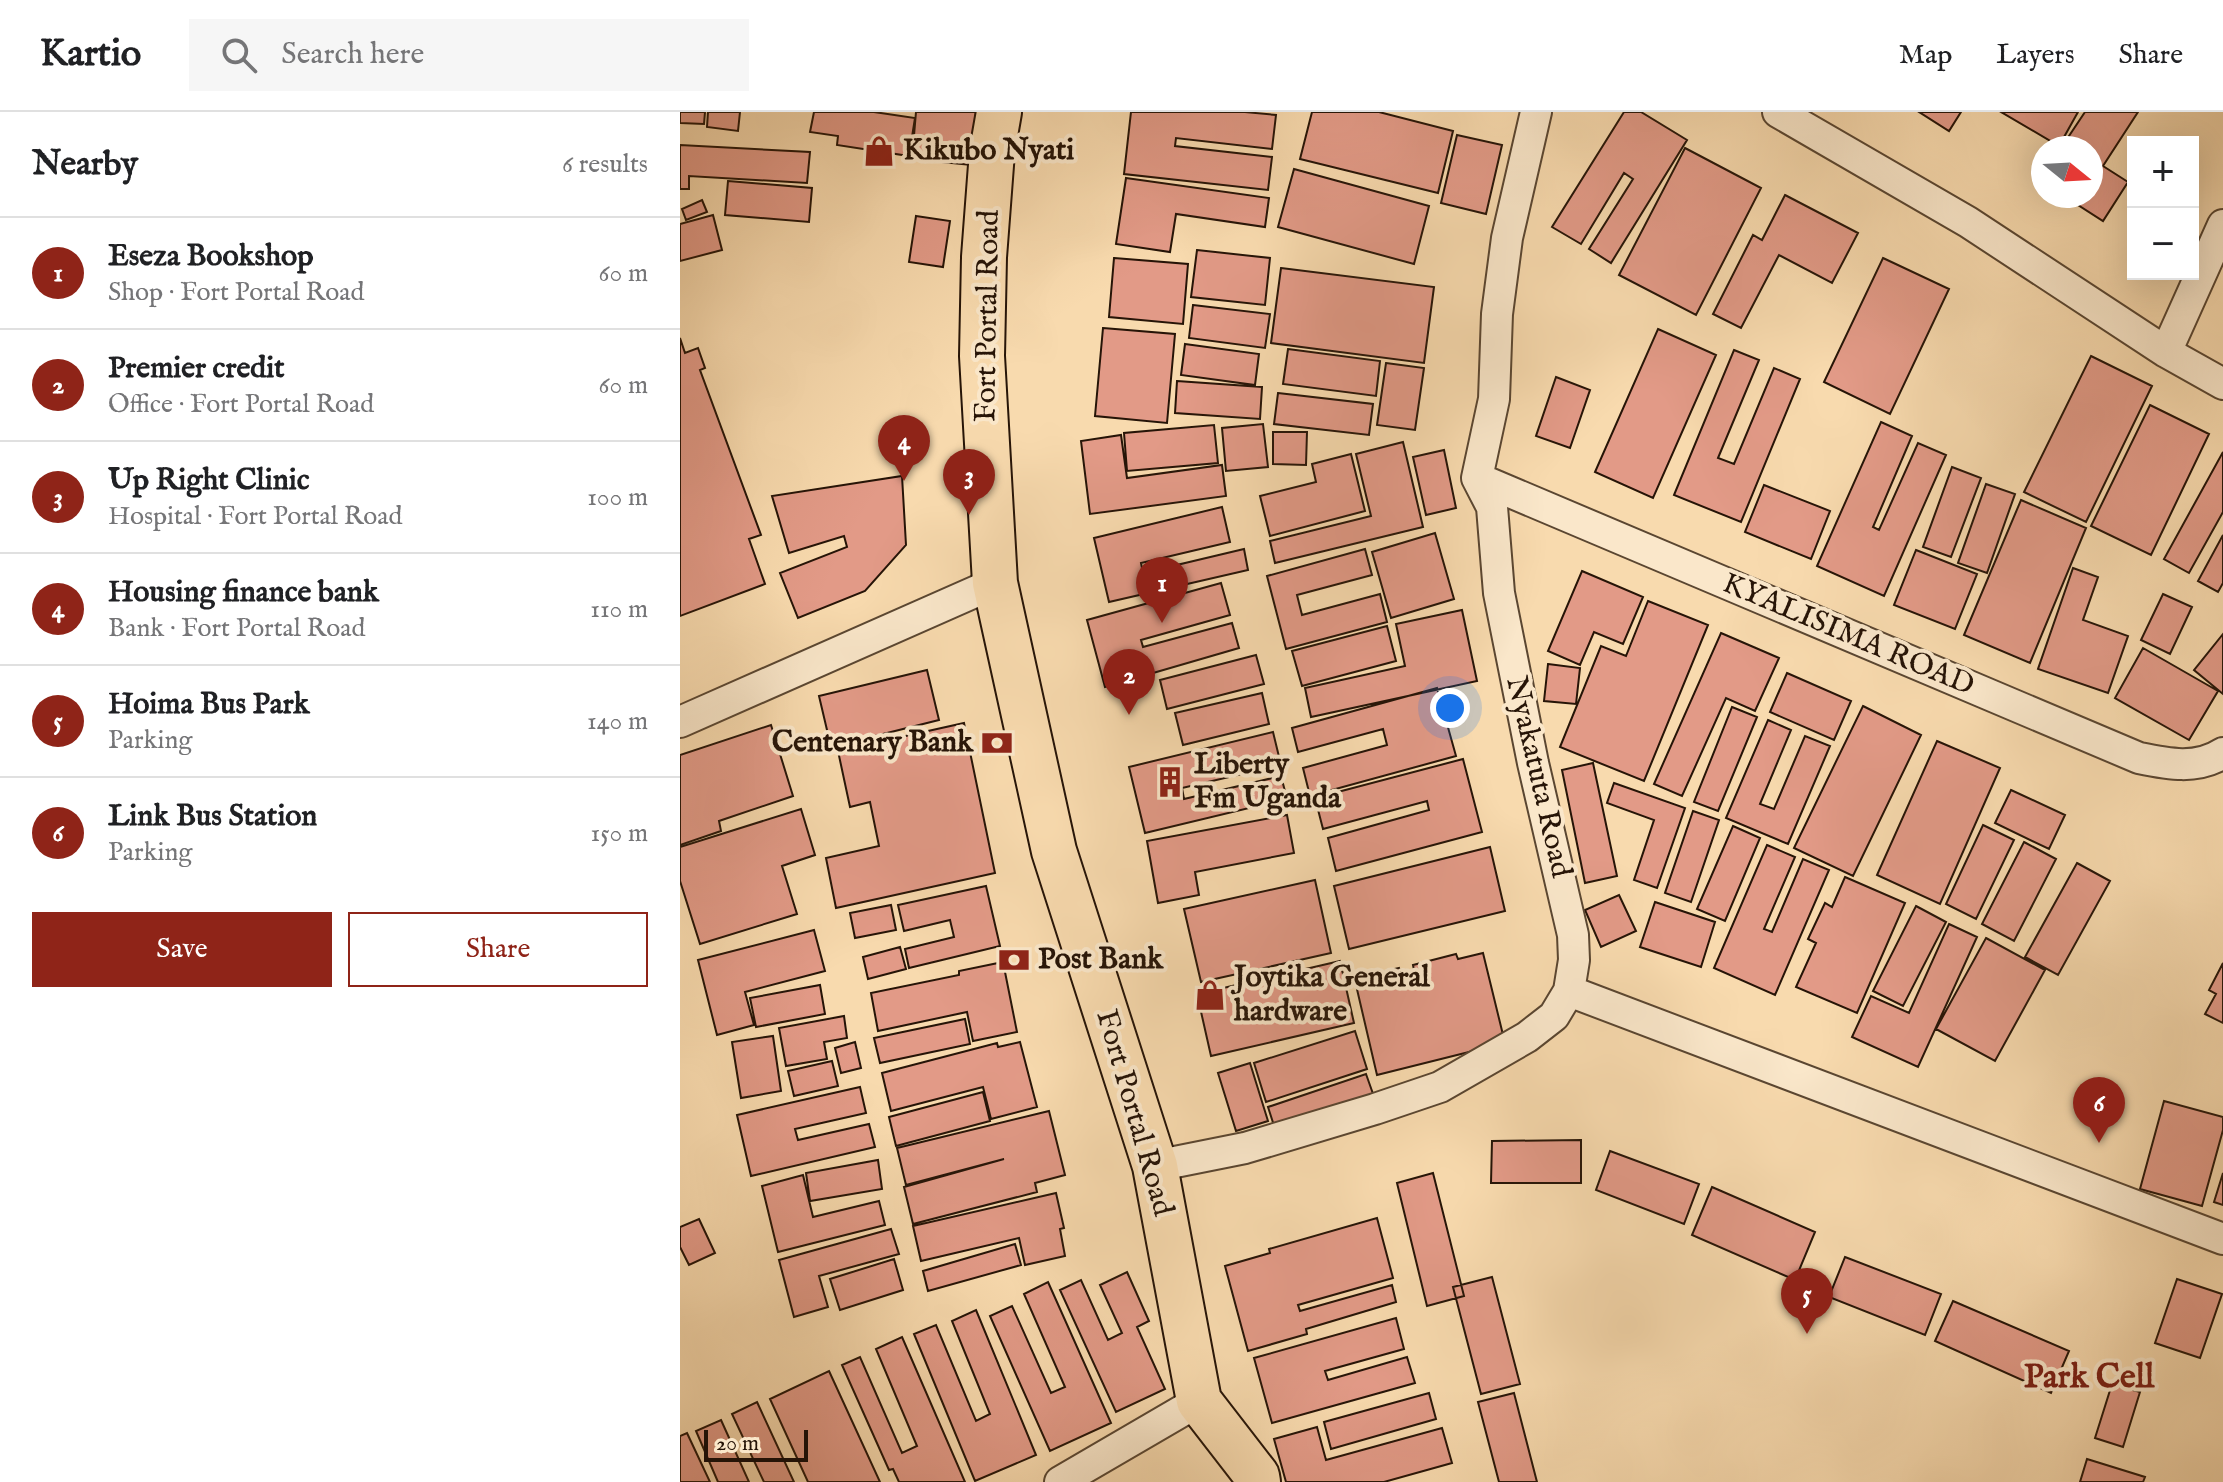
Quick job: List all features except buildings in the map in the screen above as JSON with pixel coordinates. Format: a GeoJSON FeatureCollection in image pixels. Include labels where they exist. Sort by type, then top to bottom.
{"type":"FeatureCollection","features":[{"type":"Feature","properties":{"kind":"main road","name":"Fort Portal Road"},"geometry":{"type":"LineString","coordinates":[[999,112],[992,152],[984,257],[982,356],[995,583],[1054,851],[1155,1166],[1199,1401],[1257,1476],[1258,1482]]}},
{"type":"Feature","properties":{"kind":"street"},"geometry":{"type":"LineString","coordinates":[[1477,478],[1494,399],[1497,314],[1507,238],[1536,112]]}},
{"type":"Feature","properties":{"kind":"street"},"geometry":{"type":"LineString","coordinates":[[1778,112],[1968,222],[2166,352],[2223,384]]}},
{"type":"Feature","properties":{"kind":"street"},"geometry":{"type":"LineString","coordinates":[[2166,352],[2223,225]]}},
{"type":"Feature","properties":{"kind":"street","name":"KYALISIMA ROAD"},"geometry":{"type":"LineString","coordinates":[[1477,478],[2139,758],[2168,764],[2199,764],[2223,753]]}},
{"type":"Feature","properties":{"kind":"street","name":"Nyakatuta Road"},"geometry":{"type":"LineString","coordinates":[[1155,1166],[1245,1148],[1440,1087],[1527,1037],[1554,1016],[1569,991],[1574,960],[1573,935],[1533,763],[1499,593],[1492,507],[1477,478]]}},
{"type":"Feature","properties":{"kind":"street"},"geometry":{"type":"LineString","coordinates":[[680,722],[995,583]]}},
{"type":"Feature","properties":{"kind":"street"},"geometry":{"type":"LineString","coordinates":[[1569,991],[2223,1239]]}},
{"type":"Feature","properties":{"kind":"street"},"geometry":{"type":"LineString","coordinates":[[1060,1482],[1199,1401]]}},
{"type":"Feature","properties":{"kind":"place","name":"Kikubo Nyati"},"geometry":{"type":"Point","coordinates":[879,151]}},
{"type":"Feature","properties":{"kind":"place","name":"Housing finance bank"},"geometry":{"type":"Point","coordinates":[904,481]}},
{"type":"Feature","properties":{"kind":"place","name":"Up Right Clinic"},"geometry":{"type":"Point","coordinates":[969,515]}},
{"type":"Feature","properties":{"kind":"place","name":"Eseza Bookshop"},"geometry":{"type":"Point","coordinates":[1162,623]}},
{"type":"Feature","properties":{"kind":"place","name":"Premier credit"},"geometry":{"type":"Point","coordinates":[1129,715]}},
{"type":"Feature","properties":{"kind":"place","name":"Centenary Bank"},"geometry":{"type":"Point","coordinates":[997,743]}},
{"type":"Feature","properties":{"kind":"place","name":"Liberty Fm Uganda"},"geometry":{"type":"Point","coordinates":[1170,782]}},
{"type":"Feature","properties":{"kind":"place","name":"Post Bank"},"geometry":{"type":"Point","coordinates":[1014,960]}},
{"type":"Feature","properties":{"kind":"place","name":"Joytika General hardware"},"geometry":{"type":"Point","coordinates":[1210,995]}},
{"type":"Feature","properties":{"kind":"place","name":"Link Bus Station"},"geometry":{"type":"Point","coordinates":[2099,1143]}},
{"type":"Feature","properties":{"kind":"place","name":"Hoima Bus Park"},"geometry":{"type":"Point","coordinates":[1807,1334]}},
{"type":"Feature","properties":{"kind":"district","name":"Park Cell"},"geometry":{"type":"Point","coordinates":[2089,1377]}}]}
